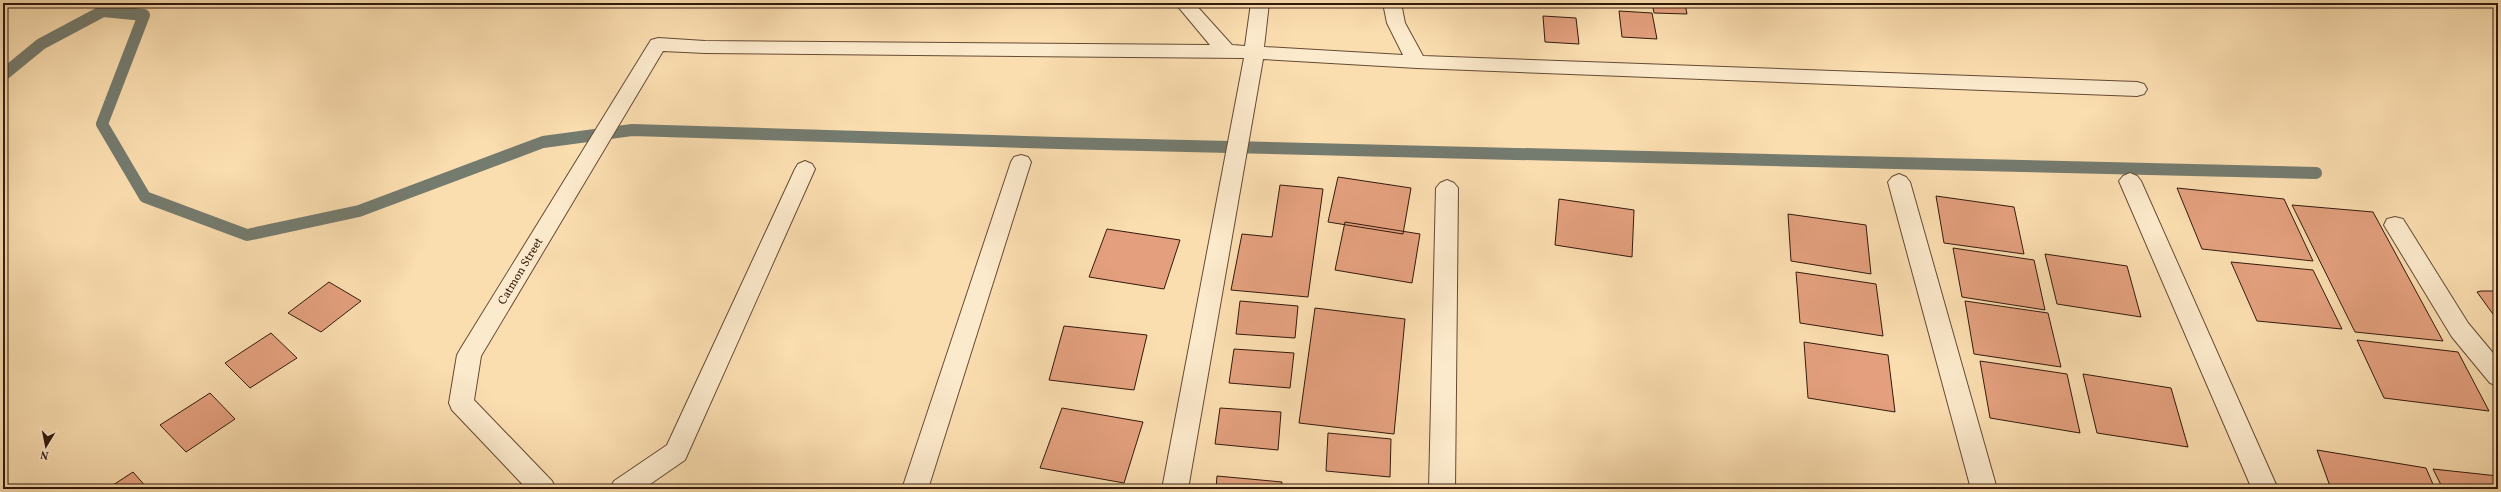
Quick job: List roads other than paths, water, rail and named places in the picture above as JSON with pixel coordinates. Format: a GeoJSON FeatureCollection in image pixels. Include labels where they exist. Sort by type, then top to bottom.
{"type":"FeatureCollection","features":[{"type":"Feature","properties":{"kind":"street"},"geometry":{"type":"LineString","coordinates":[[1184,3],[1227,51],[1254,54],[1416,62],[2137,89]]}},
{"type":"Feature","properties":{"kind":"street"},"geometry":{"type":"LineString","coordinates":[[1175,489],[1254,54],[1260,3]]}},
{"type":"Feature","properties":{"kind":"street"},"geometry":{"type":"LineString","coordinates":[[1392,3],[1396,23],[1416,62]]}},
{"type":"Feature","properties":{"kind":"street","name":"Catmon Street"},"geometry":{"type":"LineString","coordinates":[[543,489],[461,403],[469,355],[610,120],[658,44],[713,47],[1227,51]]}},
{"type":"Feature","properties":{"kind":"street"},"geometry":{"type":"LineString","coordinates":[[915,489],[1021,162]]}},
{"type":"Feature","properties":{"kind":"street"},"geometry":{"type":"LineString","coordinates":[[622,489],[676,452],[804,169]]}},
{"type":"Feature","properties":{"kind":"street"},"geometry":{"type":"LineString","coordinates":[[2130,181],[2265,489]]}},
{"type":"Feature","properties":{"kind":"street"},"geometry":{"type":"LineString","coordinates":[[1899,182],[1984,489]]}},
{"type":"Feature","properties":{"kind":"street"},"geometry":{"type":"LineString","coordinates":[[1442,489],[1447,188]]}},
{"type":"Feature","properties":{"kind":"street"},"geometry":{"type":"LineString","coordinates":[[2395,225],[2460,330],[2498,376]]}},
{"type":"Feature","properties":{"kind":"waterway"},"geometry":{"type":"LineString","coordinates":[[3,75],[41,44],[103,11],[144,15],[102,124],[145,197],[247,235],[359,211],[543,142],[632,130],[1059,143],[2316,173]]}}]}
